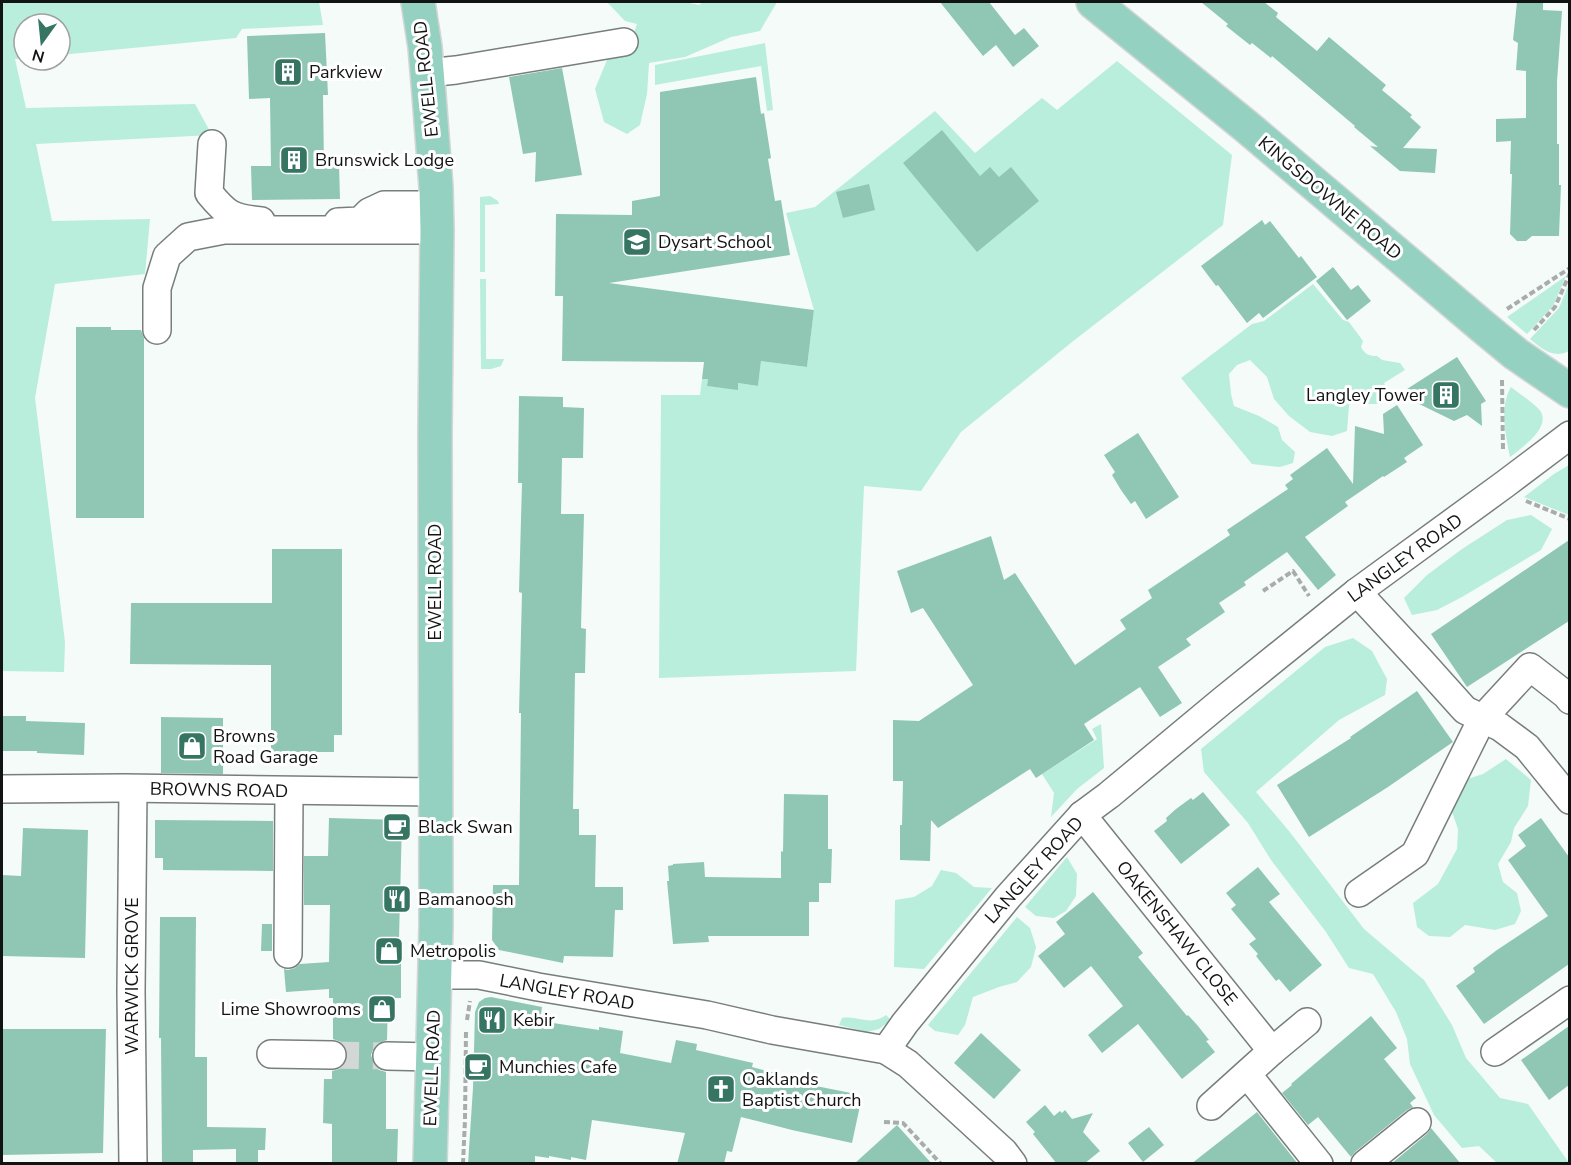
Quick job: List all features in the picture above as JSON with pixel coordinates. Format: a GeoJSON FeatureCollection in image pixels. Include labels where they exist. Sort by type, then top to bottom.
{"type":"FeatureCollection","features":[{"type":"Feature","properties":{"kind":"main road","name":"EWELL ROAD"},"geometry":{"type":"LineString","coordinates":[[418,2],[427,73],[436,217],[435,975],[430,1164]]}},
{"type":"Feature","properties":{"kind":"main road","name":"KINGSDOWNE ROAD"},"geometry":{"type":"LineString","coordinates":[[1093,2],[1247,127],[1516,354],[1569,391]]}},
{"type":"Feature","properties":{"kind":"street"},"geometry":{"type":"LineString","coordinates":[[427,73],[624,42]]}},
{"type":"Feature","properties":{"kind":"street"},"geometry":{"type":"LineString","coordinates":[[212,144],[209,193],[221,209],[238,219],[281,223],[360,221],[369,212],[384,205],[436,217]]}},
{"type":"Feature","properties":{"kind":"street"},"geometry":{"type":"LineString","coordinates":[[157,330],[157,288],[166,256],[188,237],[224,230],[436,217]]}},
{"type":"Feature","properties":{"kind":"street","name":"LANGLEY ROAD"},"geometry":{"type":"LineString","coordinates":[[435,975],[479,975],[886,1050],[905,1023],[1008,897],[1082,815],[1109,795],[1217,694],[1272,648],[1357,592],[1569,435]]}},
{"type":"Feature","properties":{"kind":"street"},"geometry":{"type":"LineString","coordinates":[[1357,592],[1465,710],[1500,727],[1527,747],[1569,800]]}},
{"type":"Feature","properties":{"kind":"street"},"geometry":{"type":"LineString","coordinates":[[1359,893],[1415,854],[1482,719],[1530,667],[1566,695],[1569,700]]}},
{"type":"Feature","properties":{"kind":"street","name":"BROWNS ROAD"},"geometry":{"type":"LineString","coordinates":[[2,789],[436,792]]}},
{"type":"Feature","properties":{"kind":"street","name":"WARWICK GROVE"},"geometry":{"type":"LineString","coordinates":[[133,789],[131,991],[134,1164]]}},
{"type":"Feature","properties":{"kind":"street"},"geometry":{"type":"LineString","coordinates":[[288,954],[289,791]]}},
{"type":"Feature","properties":{"kind":"street","name":"OAKENSHAW CLOSE"},"geometry":{"type":"LineString","coordinates":[[1082,815],[1272,1051]]}},
{"type":"Feature","properties":{"kind":"street"},"geometry":{"type":"LineString","coordinates":[[1495,1052],[1569,1000]]}},
{"type":"Feature","properties":{"kind":"street"},"geometry":{"type":"LineString","coordinates":[[1211,1106],[1306,1022]]}},
{"type":"Feature","properties":{"kind":"street"},"geometry":{"type":"LineString","coordinates":[[886,1050],[908,1064],[1004,1152],[1014,1164]]}},
{"type":"Feature","properties":{"kind":"street"},"geometry":{"type":"LineString","coordinates":[[271,1053],[332,1055]]}},
{"type":"Feature","properties":{"kind":"street"},"geometry":{"type":"LineString","coordinates":[[387,1056],[433,1057]]}},
{"type":"Feature","properties":{"kind":"street"},"geometry":{"type":"LineString","coordinates":[[1247,1074],[1319,1164]]}},
{"type":"Feature","properties":{"kind":"street"},"geometry":{"type":"LineString","coordinates":[[1365,1164],[1417,1122]]}},
{"type":"Feature","properties":{"kind":"path"},"geometry":{"type":"LineString","coordinates":[[1502,312],[1569,268]]}},
{"type":"Feature","properties":{"kind":"path"},"geometry":{"type":"LineString","coordinates":[[1533,332],[1556,307],[1569,273]]}},
{"type":"Feature","properties":{"kind":"path"},"geometry":{"type":"LineString","coordinates":[[1502,370],[1503,454]]}},
{"type":"Feature","properties":{"kind":"path"},"geometry":{"type":"LineString","coordinates":[[1525,501],[1569,519]]}},
{"type":"Feature","properties":{"kind":"path"},"geometry":{"type":"LineString","coordinates":[[1263,591],[1293,571],[1312,599]]}},
{"type":"Feature","properties":{"kind":"path","name":"EWELL ROAD"},"geometry":{"type":"LineString","coordinates":[[463,1164],[466,1017],[471,997]]}},
{"type":"Feature","properties":{"kind":"path"},"geometry":{"type":"LineString","coordinates":[[884,1122],[903,1123],[941,1164]]}},
{"type":"Feature","properties":{"kind":"green space"},"geometry":{"type":"Polygon","coordinates":[[[2,2],[319,2],[323,25],[242,29],[236,38],[72,54],[72,12],[12,12],[12,72],[18,72],[26,108],[195,104],[212,135],[36,144],[52,221],[150,219],[145,274],[55,284],[35,398],[65,642],[64,672],[2,671],[2,2]]]}},
{"type":"Feature","properties":{"kind":"green space"},"geometry":{"type":"Polygon","coordinates":[[[607,2],[685,2],[699,5],[703,2],[777,2],[760,31],[731,37],[685,57],[649,63],[647,94],[640,125],[627,134],[604,122],[595,89],[607,60],[629,47],[637,24],[625,21],[607,2]]]}},
{"type":"Feature","properties":{"kind":"green space"},"geometry":{"type":"Polygon","coordinates":[[[765,43],[773,110],[767,111],[761,66],[655,85],[655,65],[765,43]]]}},
{"type":"Feature","properties":{"kind":"green space"},"geometry":{"type":"Polygon","coordinates":[[[1117,61],[1232,155],[1223,225],[1072,342],[961,432],[921,491],[864,486],[856,671],[659,678],[661,395],[700,395],[702,379],[708,379],[707,386],[738,389],[738,383],[758,386],[761,361],[807,367],[814,310],[786,213],[815,207],[935,111],[975,153],[1042,98],[1057,110],[1117,61]]]}},
{"type":"Feature","properties":{"kind":"green space"},"geometry":{"type":"Polygon","coordinates":[[[490,196],[499,204],[485,205],[485,272],[480,272],[480,197],[490,196]]]}},
{"type":"Feature","properties":{"kind":"green space"},"geometry":{"type":"Polygon","coordinates":[[[1566,276],[1553,306],[1527,334],[1507,317],[1566,276]]]}},
{"type":"Feature","properties":{"kind":"green space"},"geometry":{"type":"Polygon","coordinates":[[[480,279],[486,279],[486,359],[504,359],[501,366],[491,369],[481,369],[480,279]]]}},
{"type":"Feature","properties":{"kind":"green space"},"geometry":{"type":"Polygon","coordinates":[[[1313,284],[1343,320],[1349,322],[1363,341],[1361,347],[1365,353],[1382,360],[1400,363],[1405,370],[1384,383],[1390,400],[1378,404],[1367,404],[1360,396],[1349,405],[1347,431],[1332,436],[1310,432],[1289,416],[1274,399],[1267,377],[1250,360],[1237,365],[1229,374],[1234,406],[1278,427],[1282,440],[1295,452],[1293,463],[1280,467],[1252,464],[1181,378],[1252,324],[1264,321],[1313,284]]]}},
{"type":"Feature","properties":{"kind":"green space"},"geometry":{"type":"Polygon","coordinates":[[[1569,284],[1569,351],[1558,354],[1544,349],[1530,339],[1559,308],[1569,284]]]}},
{"type":"Feature","properties":{"kind":"green space"},"geometry":{"type":"Polygon","coordinates":[[[1511,387],[1539,409],[1543,418],[1533,438],[1510,457],[1504,412],[1511,387]]]}},
{"type":"Feature","properties":{"kind":"green space"},"geometry":{"type":"Polygon","coordinates":[[[1569,465],[1569,515],[1524,497],[1554,474],[1569,465]]]}},
{"type":"Feature","properties":{"kind":"green space"},"geometry":{"type":"Polygon","coordinates":[[[1531,515],[1552,529],[1541,550],[1437,610],[1412,615],[1404,598],[1427,575],[1507,520],[1531,515]]]}},
{"type":"Feature","properties":{"kind":"green space"},"geometry":{"type":"Polygon","coordinates":[[[1353,638],[1372,651],[1387,679],[1385,695],[1339,720],[1256,792],[1364,929],[1424,980],[1452,1025],[1466,1058],[1500,1098],[1528,1104],[1569,1163],[1497,1163],[1479,1146],[1462,1148],[1434,1115],[1410,1064],[1407,1039],[1396,1012],[1373,974],[1349,968],[1326,932],[1271,860],[1248,823],[1204,772],[1201,749],[1325,647],[1353,638]]]}},
{"type":"Feature","properties":{"kind":"green space"},"geometry":{"type":"Polygon","coordinates":[[[1101,724],[1104,768],[1077,789],[1051,817],[1054,793],[1042,774],[1097,739],[1092,729],[1101,724]]]}},
{"type":"Feature","properties":{"kind":"green space"},"geometry":{"type":"Polygon","coordinates":[[[1506,759],[1531,780],[1528,806],[1514,828],[1511,842],[1498,864],[1503,882],[1517,893],[1521,911],[1515,924],[1495,930],[1465,925],[1450,937],[1429,936],[1417,927],[1413,903],[1438,884],[1457,849],[1458,829],[1451,809],[1461,781],[1483,774],[1506,759]]]}},
{"type":"Feature","properties":{"kind":"green space"},"geometry":{"type":"Polygon","coordinates":[[[1067,857],[1077,874],[1076,896],[1066,911],[1054,918],[1036,916],[1025,907],[1067,857]]]}},
{"type":"Feature","properties":{"kind":"green space"},"geometry":{"type":"Polygon","coordinates":[[[941,870],[956,873],[974,887],[992,888],[924,969],[894,967],[895,900],[914,897],[932,886],[941,870]]]}},
{"type":"Feature","properties":{"kind":"green space"},"geometry":{"type":"Polygon","coordinates":[[[1017,917],[1030,928],[1036,947],[1031,967],[1017,982],[973,997],[965,1025],[958,1035],[935,1031],[928,1025],[1017,917]]]}},
{"type":"Feature","properties":{"kind":"green space"},"geometry":{"type":"Polygon","coordinates":[[[886,1015],[891,1020],[879,1029],[867,1032],[839,1025],[842,1018],[874,1020],[886,1015]]]}},
{"type":"Feature","properties":{"kind":"building"},"geometry":{"type":"Polygon","coordinates":[[[940,2],[989,2],[1015,35],[1024,28],[1039,46],[1013,67],[996,45],[983,56],[940,2]]]}},
{"type":"Feature","properties":{"kind":"building"},"geometry":{"type":"Polygon","coordinates":[[[1201,2],[1264,2],[1278,13],[1276,17],[1317,51],[1329,37],[1386,85],[1382,90],[1412,115],[1410,117],[1421,127],[1403,148],[1437,149],[1435,173],[1400,171],[1370,146],[1378,147],[1355,126],[1272,56],[1271,58],[1252,43],[1250,45],[1226,26],[1228,24],[1201,2]]]}},
{"type":"Feature","properties":{"kind":"building"},"geometry":{"type":"Polygon","coordinates":[[[1517,2],[1543,2],[1543,10],[1562,11],[1557,82],[1557,144],[1559,144],[1559,185],[1561,185],[1559,236],[1532,236],[1526,241],[1517,241],[1510,234],[1511,141],[1496,142],[1496,119],[1526,118],[1526,71],[1516,70],[1518,43],[1513,40],[1517,2]]]}},
{"type":"Feature","properties":{"kind":"building"},"geometry":{"type":"Polygon","coordinates":[[[325,33],[328,95],[323,95],[324,166],[339,165],[340,199],[252,200],[251,166],[271,166],[270,98],[249,99],[247,36],[325,33]]]}},
{"type":"Feature","properties":{"kind":"building"},"geometry":{"type":"Polygon","coordinates":[[[562,68],[582,175],[535,182],[536,152],[523,154],[509,77],[562,68]]]}},
{"type":"Feature","properties":{"kind":"building"},"geometry":{"type":"Polygon","coordinates":[[[756,77],[761,114],[764,113],[771,158],[768,159],[775,201],[781,200],[790,255],[609,283],[814,310],[807,367],[761,361],[758,386],[738,383],[738,390],[707,386],[708,379],[702,379],[704,362],[562,361],[563,296],[555,296],[556,214],[632,215],[632,201],[660,196],[660,92],[756,77]]]}},
{"type":"Feature","properties":{"kind":"building"},"geometry":{"type":"Polygon","coordinates":[[[942,130],[980,176],[990,167],[999,177],[1011,167],[1039,201],[977,252],[903,163],[942,130]]]}},
{"type":"Feature","properties":{"kind":"building"},"geometry":{"type":"Polygon","coordinates":[[[869,184],[875,210],[843,218],[836,192],[869,184]]]}},
{"type":"Feature","properties":{"kind":"building"},"geometry":{"type":"Polygon","coordinates":[[[1262,220],[1265,225],[1270,221],[1317,277],[1263,318],[1259,313],[1247,323],[1201,266],[1262,220]]]}},
{"type":"Feature","properties":{"kind":"building"},"geometry":{"type":"Polygon","coordinates":[[[1333,267],[1351,290],[1358,285],[1371,301],[1347,320],[1316,281],[1333,267]]]}},
{"type":"Feature","properties":{"kind":"building"},"geometry":{"type":"Polygon","coordinates":[[[76,327],[141,330],[144,338],[144,518],[76,518],[76,327]]]}},
{"type":"Feature","properties":{"kind":"building","name":"Langley Tower"},"geometry":{"type":"Polygon","coordinates":[[[1457,357],[1486,401],[1481,404],[1482,426],[1467,415],[1454,421],[1415,402],[1407,389],[1457,357]]]}},
{"type":"Feature","properties":{"kind":"building"},"geometry":{"type":"Polygon","coordinates":[[[519,396],[563,397],[563,407],[584,408],[583,458],[562,458],[561,514],[584,514],[581,628],[586,629],[585,673],[575,673],[573,809],[579,809],[579,835],[596,835],[595,887],[623,887],[623,910],[615,910],[613,957],[564,956],[563,963],[499,950],[492,940],[493,885],[519,885],[522,593],[519,592],[522,483],[518,483],[519,396]]]}},
{"type":"Feature","properties":{"kind":"building"},"geometry":{"type":"Polygon","coordinates":[[[1397,405],[1423,445],[1404,458],[1407,462],[1345,502],[1348,506],[1305,537],[1336,575],[1318,590],[1287,552],[1219,603],[1225,612],[1186,639],[1191,645],[1158,667],[1182,703],[1160,717],[1140,687],[1084,724],[1094,740],[1036,778],[1030,769],[938,828],[931,820],[930,861],[900,860],[903,781],[893,781],[893,720],[919,721],[973,685],[923,608],[911,613],[897,571],[991,536],[1004,580],[1015,573],[1075,665],[1126,629],[1120,620],[1152,598],[1148,590],[1230,535],[1227,530],[1288,489],[1285,485],[1293,479],[1290,475],[1327,448],[1353,484],[1355,426],[1384,434],[1383,414],[1397,405]]]}},
{"type":"Feature","properties":{"kind":"building"},"geometry":{"type":"Polygon","coordinates":[[[1138,433],[1179,497],[1146,519],[1135,501],[1131,504],[1121,490],[1112,475],[1115,472],[1104,455],[1138,433]]]}},
{"type":"Feature","properties":{"kind":"building"},"geometry":{"type":"Polygon","coordinates":[[[1569,540],[1569,621],[1467,687],[1431,634],[1569,540]]]}},
{"type":"Feature","properties":{"kind":"building"},"geometry":{"type":"Polygon","coordinates":[[[272,549],[342,549],[342,735],[334,735],[334,752],[271,752],[271,665],[130,664],[131,603],[272,603],[272,549]]]}},
{"type":"Feature","properties":{"kind":"building"},"geometry":{"type":"Polygon","coordinates":[[[1417,691],[1453,742],[1309,837],[1277,785],[1351,738],[1417,691]]]}},
{"type":"Feature","properties":{"kind":"building"},"geometry":{"type":"Polygon","coordinates":[[[2,716],[26,716],[26,721],[85,723],[84,755],[2,751],[2,716]]]}},
{"type":"Feature","properties":{"kind":"building","name":"Browns Road Garage"},"geometry":{"type":"Polygon","coordinates":[[[161,717],[223,718],[223,774],[161,773],[161,717]]]}},
{"type":"Feature","properties":{"kind":"building"},"geometry":{"type":"Polygon","coordinates":[[[1203,792],[1230,825],[1181,864],[1154,831],[1167,821],[1166,818],[1176,809],[1203,792]]]}},
{"type":"Feature","properties":{"kind":"building"},"geometry":{"type":"Polygon","coordinates":[[[784,794],[828,795],[828,849],[832,849],[831,883],[819,883],[819,902],[809,902],[809,936],[708,936],[709,942],[673,944],[667,881],[669,881],[668,866],[704,862],[705,877],[781,878],[784,794]]]}},
{"type":"Feature","properties":{"kind":"building"},"geometry":{"type":"Polygon","coordinates":[[[329,818],[402,820],[399,939],[401,939],[401,998],[388,998],[387,1040],[374,1047],[371,1055],[379,1070],[386,1072],[386,1129],[398,1129],[397,1164],[332,1164],[332,1124],[323,1123],[324,1079],[332,1079],[332,1071],[345,1064],[348,1055],[341,1042],[333,1039],[333,998],[329,998],[329,989],[286,992],[284,969],[295,968],[300,964],[329,962],[330,905],[304,905],[304,856],[328,856],[329,818]]]}},
{"type":"Feature","properties":{"kind":"building"},"geometry":{"type":"Polygon","coordinates":[[[1541,818],[1569,857],[1569,964],[1484,1024],[1456,986],[1475,972],[1473,968],[1548,916],[1508,860],[1526,846],[1518,835],[1541,818]]]}},
{"type":"Feature","properties":{"kind":"building"},"geometry":{"type":"Polygon","coordinates":[[[155,820],[273,821],[273,871],[163,870],[163,858],[155,858],[155,820]]]}},
{"type":"Feature","properties":{"kind":"building"},"geometry":{"type":"Polygon","coordinates":[[[23,828],[88,830],[85,958],[2,956],[2,875],[21,876],[23,828]]]}},
{"type":"Feature","properties":{"kind":"building"},"geometry":{"type":"Polygon","coordinates":[[[1258,867],[1280,894],[1269,902],[1322,965],[1290,992],[1279,979],[1276,981],[1256,956],[1258,954],[1249,944],[1256,939],[1231,909],[1236,905],[1226,893],[1258,867]]]}},
{"type":"Feature","properties":{"kind":"building"},"geometry":{"type":"Polygon","coordinates":[[[1093,892],[1143,953],[1138,957],[1198,1026],[1215,1052],[1182,1079],[1138,1024],[1102,1053],[1088,1035],[1123,1006],[1091,966],[1064,988],[1038,956],[1065,934],[1056,922],[1093,892]]]}},
{"type":"Feature","properties":{"kind":"building"},"geometry":{"type":"Polygon","coordinates":[[[160,917],[196,917],[195,1057],[207,1057],[207,1127],[266,1128],[265,1150],[258,1150],[258,1164],[236,1164],[236,1149],[193,1150],[193,1164],[162,1164],[161,1038],[159,1038],[160,917]]]}},
{"type":"Feature","properties":{"kind":"building"},"geometry":{"type":"Polygon","coordinates":[[[262,924],[272,924],[272,951],[261,951],[262,924]]]}},
{"type":"Feature","properties":{"kind":"building"},"geometry":{"type":"Polygon","coordinates":[[[491,997],[542,1007],[540,1021],[599,1030],[599,1027],[623,1031],[620,1053],[671,1063],[676,1040],[697,1044],[696,1050],[753,1063],[752,1067],[797,1079],[796,1082],[851,1093],[850,1099],[861,1101],[852,1143],[741,1117],[732,1152],[727,1151],[724,1164],[677,1164],[685,1133],[592,1120],[586,1160],[571,1157],[571,1160],[535,1156],[535,1164],[468,1164],[475,1012],[479,1002],[491,997]]]}},
{"type":"Feature","properties":{"kind":"building"},"geometry":{"type":"Polygon","coordinates":[[[1371,1016],[1397,1048],[1384,1059],[1416,1098],[1410,1103],[1413,1107],[1351,1157],[1318,1117],[1308,1125],[1282,1093],[1371,1016]]]}},
{"type":"Feature","properties":{"kind":"building"},"geometry":{"type":"Polygon","coordinates":[[[1569,1026],[1569,1085],[1549,1100],[1521,1060],[1569,1026]]]}},
{"type":"Feature","properties":{"kind":"building"},"geometry":{"type":"Polygon","coordinates":[[[2,1029],[106,1029],[103,1153],[2,1155],[2,1029]]]}},
{"type":"Feature","properties":{"kind":"building"},"geometry":{"type":"Polygon","coordinates":[[[981,1033],[1021,1070],[994,1099],[954,1063],[981,1033]]]}},
{"type":"Feature","properties":{"kind":"building"},"geometry":{"type":"Polygon","coordinates":[[[1045,1105],[1054,1116],[1065,1110],[1072,1119],[1093,1113],[1083,1132],[1100,1151],[1084,1164],[1057,1164],[1026,1122],[1045,1105]]]}},
{"type":"Feature","properties":{"kind":"building"},"geometry":{"type":"Polygon","coordinates":[[[1257,1112],[1298,1164],[1191,1164],[1233,1131],[1257,1112]]]}},
{"type":"Feature","properties":{"kind":"building"},"geometry":{"type":"Polygon","coordinates":[[[897,1125],[932,1164],[854,1164],[897,1125]]]}},
{"type":"Feature","properties":{"kind":"building"},"geometry":{"type":"Polygon","coordinates":[[[1149,1127],[1164,1145],[1143,1162],[1128,1143],[1149,1127]]]}},
{"type":"Feature","properties":{"kind":"building"},"geometry":{"type":"Polygon","coordinates":[[[1431,1128],[1461,1164],[1391,1164],[1427,1134],[1431,1128]]]}},
{"type":"Feature","properties":{"kind":"tunnel"},"geometry":{"type":"LineString","coordinates":[[332,1055],[387,1056]]}},
{"type":"Feature","properties":{"kind":"place","name":"Parkview"},"geometry":{"type":"Point","coordinates":[288,72]}},
{"type":"Feature","properties":{"kind":"place","name":"Brunswick Lodge"},"geometry":{"type":"Point","coordinates":[294,160]}},
{"type":"Feature","properties":{"kind":"place","name":"Dysart School"},"geometry":{"type":"Point","coordinates":[637,242]}},
{"type":"Feature","properties":{"kind":"place","name":"Langley Tower"},"geometry":{"type":"Point","coordinates":[1446,395]}},
{"type":"Feature","properties":{"kind":"place","name":"Browns Road Garage"},"geometry":{"type":"Point","coordinates":[192,746]}},
{"type":"Feature","properties":{"kind":"place","name":"Black Swan"},"geometry":{"type":"Point","coordinates":[397,827]}},
{"type":"Feature","properties":{"kind":"place","name":"Bamanoosh"},"geometry":{"type":"Point","coordinates":[397,899]}},
{"type":"Feature","properties":{"kind":"place","name":"Metropolis"},"geometry":{"type":"Point","coordinates":[389,951]}},
{"type":"Feature","properties":{"kind":"place","name":"Lime Showrooms"},"geometry":{"type":"Point","coordinates":[382,1009]}},
{"type":"Feature","properties":{"kind":"place","name":"Kebir"},"geometry":{"type":"Point","coordinates":[492,1020]}},
{"type":"Feature","properties":{"kind":"place","name":"Munchies Cafe"},"geometry":{"type":"Point","coordinates":[478,1067]}},
{"type":"Feature","properties":{"kind":"place","name":"Oaklands Baptist Church"},"geometry":{"type":"Point","coordinates":[721,1089]}}]}
